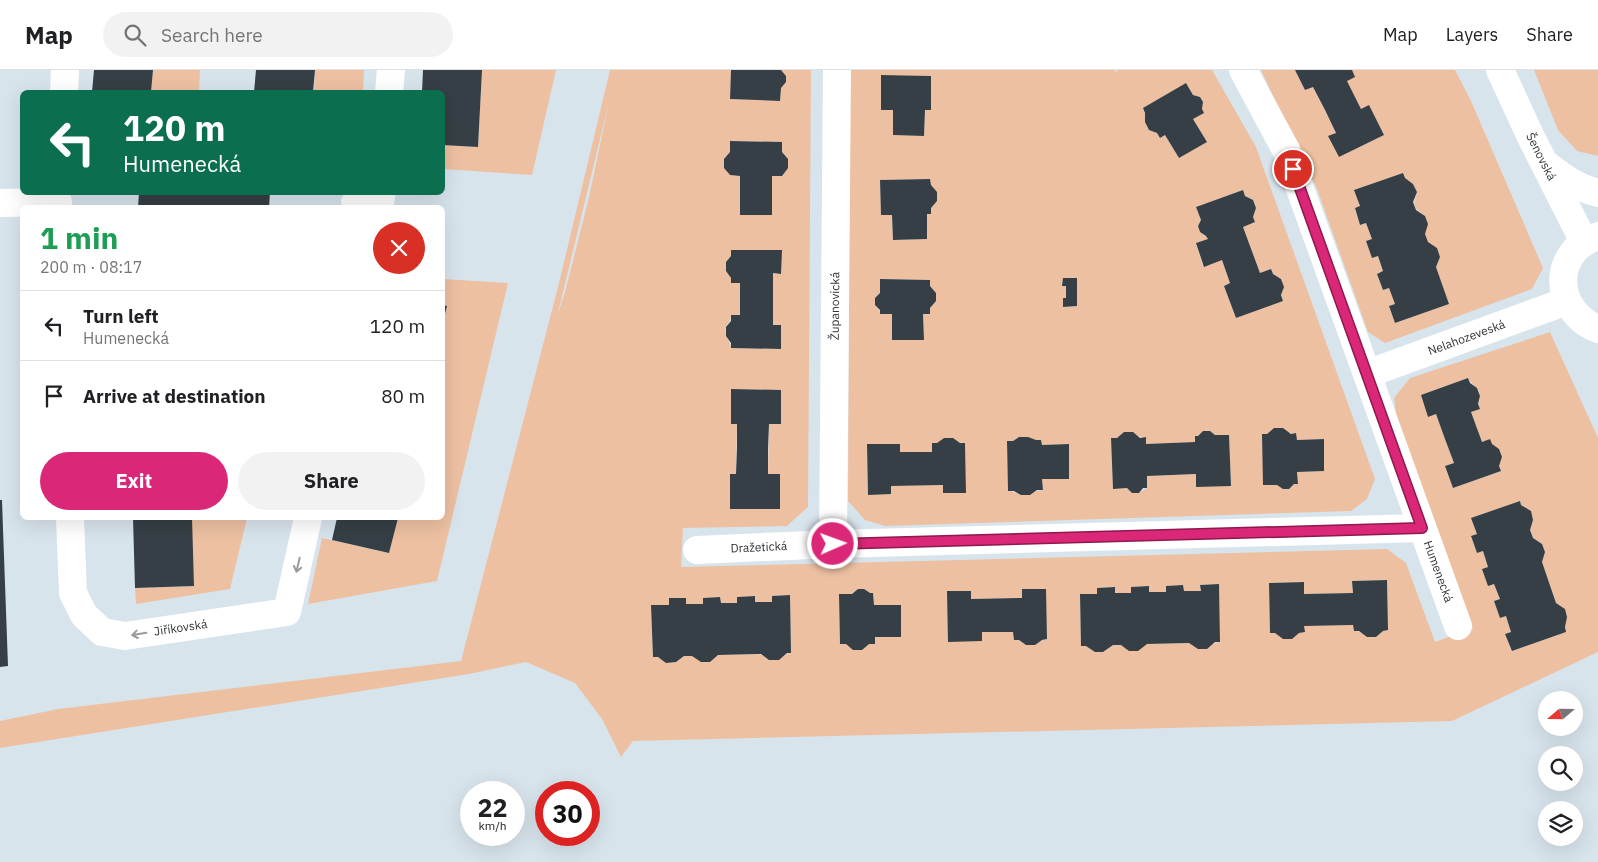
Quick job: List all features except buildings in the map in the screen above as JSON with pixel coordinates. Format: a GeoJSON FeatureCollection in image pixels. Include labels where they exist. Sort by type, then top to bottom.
{"type":"FeatureCollection","features":[{"type":"Feature","properties":{"kind":"street"},"geometry":{"type":"LineString","coordinates":[[64,90],[65,70]]}},
{"type":"Feature","properties":{"kind":"street"},"geometry":{"type":"LineString","coordinates":[[389,90],[391,70]]}},
{"type":"Feature","properties":{"kind":"street","name":"Županovická"},"geometry":{"type":"LineString","coordinates":[[833,544],[837,70]]}},
{"type":"Feature","properties":{"kind":"street","name":"Humenecká"},"geometry":{"type":"LineString","coordinates":[[1243,70],[1286,150],[1458,626]]}},
{"type":"Feature","properties":{"kind":"street","name":"Šenovská"},"geometry":{"type":"LineString","coordinates":[[1500,70],[1544,163],[1591,239]]}},
{"type":"Feature","properties":{"kind":"street"},"geometry":{"type":"LineString","coordinates":[[1544,163],[1569,182],[1585,190],[1598,193]]}},
{"type":"Feature","properties":{"kind":"street"},"geometry":{"type":"LineString","coordinates":[[0,203],[58,201]]}},
{"type":"Feature","properties":{"kind":"street"},"geometry":{"type":"LineString","coordinates":[[1591,239],[1572,255],[1565,271],[1563,286],[1567,301],[1576,315],[1587,324],[1598,328]]}},
{"type":"Feature","properties":{"kind":"street","name":"Nelahozeveská"},"geometry":{"type":"LineString","coordinates":[[1367,374],[1567,301]]}},
{"type":"Feature","properties":{"kind":"street","name":"Jiříkovská"},"geometry":{"type":"LineString","coordinates":[[70,520],[73,593],[84,615],[102,632],[125,636],[287,612],[308,520]]}},
{"type":"Feature","properties":{"kind":"street","name":"Dražetická"},"geometry":{"type":"LineString","coordinates":[[697,550],[833,544],[1422,528]]}},
{"type":"Feature","properties":{"kind":"lane"},"geometry":{"type":"LineString","coordinates":[[349,201],[380,201]]}},
{"type":"Feature","properties":{"kind":"shaded area"},"geometry":{"type":"Polygon","coordinates":[[[153,70],[200,70],[199,90],[151,90],[153,70]]]}},
{"type":"Feature","properties":{"kind":"shaded area"},"geometry":{"type":"Polygon","coordinates":[[[315,70],[364,70],[363,90],[314,90],[315,70]]]}},
{"type":"Feature","properties":{"kind":"shaded area"},"geometry":{"type":"Polygon","coordinates":[[[482,70],[556,70],[532,175],[445,169],[445,145],[478,147],[482,70]]]}},
{"type":"Feature","properties":{"kind":"shaded area"},"geometry":{"type":"Polygon","coordinates":[[[610,70],[731,70],[730,99],[780,101],[781,88],[786,82],[786,76],[781,70],[811,70],[808,507],[787,526],[683,528],[681,567],[1387,549],[1406,563],[1435,642],[1473,628],[1397,421],[1394,398],[1410,378],[1550,332],[1598,438],[1598,652],[1452,721],[633,741],[621,757],[602,719],[575,683],[526,662],[469,674],[0,748],[0,721],[58,709],[461,661],[559,283],[610,70]],[[609,102],[557,317],[589,197],[609,102]],[[731,141],[730,152],[724,167],[731,175],[740,176],[740,215],[772,215],[772,176],[782,176],[788,164],[782,152],[782,142],[731,141]],[[781,250],[731,256],[726,262],[731,283],[740,283],[740,315],[731,315],[725,330],[731,348],[781,349],[781,325],[773,325],[773,273],[781,274],[781,250]],[[1468,378],[1421,395],[1428,417],[1436,414],[1454,463],[1445,466],[1453,488],[1501,471],[1499,466],[1502,457],[1482,442],[1471,412],[1479,409],[1480,396],[1479,391],[1468,378]],[[731,389],[731,423],[737,424],[736,474],[730,509],[780,509],[780,475],[768,474],[769,424],[781,424],[781,390],[731,389]],[[1520,501],[1471,518],[1477,534],[1471,537],[1477,553],[1483,551],[1488,567],[1482,569],[1494,584],[1500,599],[1494,601],[1500,618],[1506,616],[1511,632],[1505,634],[1512,651],[1566,632],[1565,609],[1556,603],[1542,562],[1545,552],[1542,544],[1533,538],[1530,530],[1533,520],[1530,511],[1521,505],[1520,501]],[[1387,580],[1352,581],[1353,593],[1304,594],[1303,582],[1269,583],[1270,633],[1275,633],[1283,639],[1304,632],[1304,626],[1353,625],[1354,631],[1376,637],[1383,631],[1388,630],[1387,580]],[[1219,584],[1200,585],[1201,591],[1184,591],[1183,585],[1166,586],[1166,592],[1149,592],[1149,586],[1131,587],[1131,593],[1115,593],[1115,587],[1097,588],[1097,594],[1080,594],[1081,646],[1103,652],[1113,645],[1189,643],[1199,648],[1205,648],[1220,642],[1219,584]],[[860,589],[852,594],[839,594],[840,644],[846,644],[853,650],[862,650],[875,637],[901,637],[901,605],[874,605],[873,594],[860,589]],[[1022,589],[1022,598],[971,599],[970,591],[947,591],[982,632],[1013,632],[1014,640],[1019,640],[1026,645],[1047,639],[1045,589],[1022,589]],[[790,595],[772,596],[772,602],[755,602],[755,596],[737,597],[737,603],[721,603],[720,597],[703,598],[703,604],[686,604],[686,598],[669,598],[669,605],[651,605],[653,657],[674,662],[684,656],[692,656],[710,662],[718,655],[757,654],[777,660],[791,653],[790,595]]]}},
{"type":"Feature","properties":{"kind":"shaded area"},"geometry":{"type":"Polygon","coordinates":[[[850,70],[1114,70],[1116,72],[1118,70],[1212,70],[1256,147],[1375,479],[1367,499],[1351,511],[885,526],[865,520],[848,501],[850,70]],[[881,75],[881,110],[893,110],[893,135],[924,136],[925,110],[931,110],[931,76],[881,75]],[[1186,83],[1143,109],[1149,130],[1157,133],[1160,138],[1165,135],[1179,158],[1207,142],[1193,119],[1202,109],[1203,102],[1200,97],[1193,95],[1186,83]],[[930,179],[880,180],[881,215],[892,215],[893,240],[927,239],[927,214],[931,214],[931,208],[937,201],[930,179]],[[1243,190],[1196,207],[1201,220],[1198,226],[1200,232],[1208,239],[1196,243],[1203,266],[1222,260],[1230,283],[1224,286],[1236,318],[1283,301],[1281,279],[1273,274],[1271,269],[1260,273],[1243,227],[1255,222],[1253,217],[1256,208],[1253,200],[1245,196],[1243,190]],[[1063,278],[1062,286],[1066,286],[1066,298],[1063,298],[1063,307],[1077,306],[1077,278],[1063,278]],[[880,279],[880,293],[875,305],[880,314],[892,314],[924,340],[923,314],[930,314],[930,308],[936,301],[936,293],[930,286],[930,280],[880,279]],[[1274,428],[1267,434],[1277,485],[1283,489],[1289,489],[1294,484],[1298,484],[1297,472],[1324,471],[1324,439],[1297,440],[1296,434],[1277,428],[1274,428]],[[1204,431],[1195,436],[1195,442],[1146,444],[1146,437],[1124,432],[1117,438],[1111,439],[1113,489],[1127,488],[1132,493],[1139,493],[1147,488],[1147,476],[1196,474],[1196,486],[1231,485],[1229,435],[1215,435],[1210,431],[1204,431]],[[1019,437],[1013,441],[1007,441],[1008,491],[1026,495],[1043,490],[1042,479],[1069,478],[1068,444],[1042,445],[1041,440],[1019,437]],[[944,438],[937,443],[932,443],[932,452],[900,452],[899,444],[867,444],[868,494],[891,494],[891,486],[943,485],[943,493],[966,493],[965,443],[944,438]]]}},
{"type":"Feature","properties":{"kind":"shaded area"},"geometry":{"type":"Polygon","coordinates":[[[1261,70],[1295,70],[1305,90],[1313,87],[1336,133],[1329,137],[1339,157],[1384,135],[1361,109],[1347,81],[1352,70],[1455,70],[1471,101],[1543,268],[1532,289],[1385,343],[1368,332],[1317,189],[1261,70]],[[1403,173],[1355,190],[1360,206],[1355,209],[1360,225],[1366,223],[1372,239],[1366,241],[1372,258],[1378,256],[1383,271],[1377,274],[1383,290],[1389,288],[1395,304],[1389,306],[1395,323],[1449,304],[1436,267],[1440,257],[1428,243],[1425,236],[1427,222],[1423,214],[1416,208],[1415,199],[1417,192],[1413,184],[1405,178],[1403,173]]]}},
{"type":"Feature","properties":{"kind":"shaded area"},"geometry":{"type":"Polygon","coordinates":[[[1534,70],[1598,70],[1598,156],[1577,151],[1558,130],[1534,70]]]}},
{"type":"Feature","properties":{"kind":"shaded area"},"geometry":{"type":"Polygon","coordinates":[[[445,279],[508,283],[437,581],[308,604],[322,538],[389,553],[397,520],[445,520],[445,313],[447,306],[445,306],[445,279]]]}},
{"type":"Feature","properties":{"kind":"shaded area"},"geometry":{"type":"Polygon","coordinates":[[[191,520],[247,520],[230,589],[136,604],[135,588],[194,586],[191,520]]]}},
{"type":"Feature","properties":{"kind":"route"},"geometry":{"type":"LineString","coordinates":[[833,544],[1422,528],[1293,169]]}}]}
